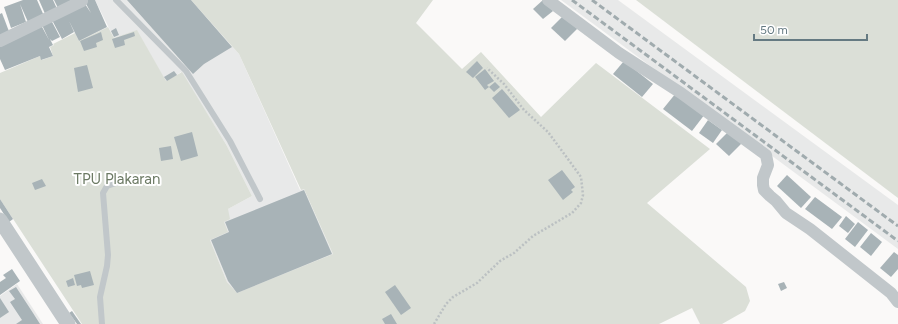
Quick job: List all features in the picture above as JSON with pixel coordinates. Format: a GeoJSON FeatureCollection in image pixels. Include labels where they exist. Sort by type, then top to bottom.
{"type":"FeatureCollection","features":[{"type":"Feature","properties":{"kind":"street"},"geometry":{"type":"LineString","coordinates":[[548,0],[619,52],[681,93],[766,155],[768,160],[763,178],[764,190],[786,213],[810,229],[845,256],[891,293],[898,302]]}},
{"type":"Feature","properties":{"kind":"street"},"geometry":{"type":"LineString","coordinates":[[0,41],[82,2]]}},
{"type":"Feature","properties":{"kind":"street"},"geometry":{"type":"LineString","coordinates":[[0,220],[68,324]]}},
{"type":"Feature","properties":{"kind":"lane"},"geometry":{"type":"LineString","coordinates":[[116,0],[186,71],[230,141],[260,199]]}},
{"type":"Feature","properties":{"kind":"lane"},"geometry":{"type":"LineString","coordinates":[[102,324],[100,297],[108,266],[103,193],[107,186],[119,182],[125,177]]}},
{"type":"Feature","properties":{"kind":"path"},"geometry":{"type":"LineString","coordinates":[[434,324],[446,304],[453,296],[477,283],[500,261],[514,253],[533,236],[572,213],[581,202],[583,195],[580,177],[548,132],[524,110],[504,84],[487,68]]}},
{"type":"Feature","properties":{"kind":"shaded area"},"geometry":{"type":"Polygon","coordinates":[[[95,0],[191,0],[239,54],[300,190],[304,189],[333,254],[237,294],[227,282],[210,240],[224,222],[228,209],[252,196],[227,146],[181,72],[166,82],[137,31],[114,38],[95,0]]]}},
{"type":"Feature","properties":{"kind":"shaded area"},"geometry":{"type":"Polygon","coordinates":[[[561,0],[618,0],[898,205],[898,249],[561,0]]]}},
{"type":"Feature","properties":{"kind":"shaded area"},"geometry":{"type":"Polygon","coordinates":[[[17,284],[43,324],[0,324],[0,296],[17,284]]]}},
{"type":"Feature","properties":{"kind":"green space","name":"TPU Plakaran"},"geometry":{"type":"Polygon","coordinates":[[[191,0],[433,0],[416,23],[462,69],[481,52],[541,117],[596,63],[710,149],[647,203],[746,287],[750,301],[745,311],[722,324],[700,324],[692,308],[659,324],[82,324],[0,199],[0,73],[40,56],[42,60],[53,56],[50,47],[75,33],[79,41],[108,27],[114,38],[137,30],[166,81],[182,72],[227,146],[252,196],[228,209],[230,219],[224,222],[228,232],[210,240],[227,282],[237,293],[333,254],[304,189],[301,190],[239,54],[191,0]]]}},
{"type":"Feature","properties":{"kind":"green space"},"geometry":{"type":"Polygon","coordinates":[[[636,0],[898,0],[898,198],[636,0]]]}},
{"type":"Feature","properties":{"kind":"building"},"geometry":{"type":"Polygon","coordinates":[[[23,0],[37,0],[44,16],[28,22],[20,4],[26,22],[11,28],[4,7],[23,0]]]}},
{"type":"Feature","properties":{"kind":"building"},"geometry":{"type":"Polygon","coordinates":[[[39,0],[53,0],[58,11],[46,16],[39,0]]]}},
{"type":"Feature","properties":{"kind":"building"},"geometry":{"type":"Polygon","coordinates":[[[54,0],[70,0],[71,2],[58,8],[54,0]]]}},
{"type":"Feature","properties":{"kind":"building"},"geometry":{"type":"Polygon","coordinates":[[[84,0],[95,0],[107,27],[79,41],[69,21],[74,32],[62,39],[52,20],[85,4],[91,13],[84,0]]]}},
{"type":"Feature","properties":{"kind":"building"},"geometry":{"type":"Polygon","coordinates":[[[127,0],[191,0],[232,47],[204,64],[193,74],[127,0]]]}},
{"type":"Feature","properties":{"kind":"building"},"geometry":{"type":"Polygon","coordinates":[[[543,0],[553,11],[543,19],[533,9],[543,0]]]}},
{"type":"Feature","properties":{"kind":"building"},"geometry":{"type":"Polygon","coordinates":[[[2,13],[10,34],[0,38],[0,14],[2,13]]]}},
{"type":"Feature","properties":{"kind":"building"},"geometry":{"type":"Polygon","coordinates":[[[564,15],[578,28],[565,41],[551,28],[564,15]]]}},
{"type":"Feature","properties":{"kind":"building"},"geometry":{"type":"Polygon","coordinates":[[[51,20],[60,37],[52,41],[50,39],[53,45],[49,47],[53,56],[41,60],[40,56],[5,70],[0,59],[0,44],[41,25],[49,40],[42,25],[51,20]]]}},
{"type":"Feature","properties":{"kind":"building"},"geometry":{"type":"Polygon","coordinates":[[[116,28],[119,35],[114,37],[111,31],[116,28]]]}},
{"type":"Feature","properties":{"kind":"building"},"geometry":{"type":"Polygon","coordinates":[[[101,32],[103,40],[96,43],[97,47],[84,51],[80,41],[101,32]]]}},
{"type":"Feature","properties":{"kind":"building"},"geometry":{"type":"Polygon","coordinates":[[[134,32],[135,36],[124,40],[125,45],[115,48],[112,39],[134,32]]]}},
{"type":"Feature","properties":{"kind":"building"},"geometry":{"type":"Polygon","coordinates":[[[477,61],[483,68],[473,78],[466,72],[477,61]]]}},
{"type":"Feature","properties":{"kind":"building"},"geometry":{"type":"Polygon","coordinates":[[[624,61],[653,84],[642,97],[613,74],[624,61]]]}},
{"type":"Feature","properties":{"kind":"building"},"geometry":{"type":"Polygon","coordinates":[[[87,65],[93,88],[78,92],[74,68],[87,65]]]}},
{"type":"Feature","properties":{"kind":"building"},"geometry":{"type":"Polygon","coordinates":[[[485,69],[494,81],[487,85],[489,87],[485,90],[475,77],[485,69]]]}},
{"type":"Feature","properties":{"kind":"building"},"geometry":{"type":"Polygon","coordinates":[[[174,71],[177,75],[167,81],[164,77],[174,71]]]}},
{"type":"Feature","properties":{"kind":"building"},"geometry":{"type":"Polygon","coordinates":[[[495,82],[500,87],[494,92],[489,87],[495,82]]]}},
{"type":"Feature","properties":{"kind":"building"},"geometry":{"type":"Polygon","coordinates":[[[502,89],[520,110],[509,118],[492,98],[502,89]]]}},
{"type":"Feature","properties":{"kind":"building"},"geometry":{"type":"Polygon","coordinates":[[[676,93],[705,114],[692,131],[663,109],[676,93]]]}},
{"type":"Feature","properties":{"kind":"building"},"geometry":{"type":"Polygon","coordinates":[[[708,120],[722,130],[713,143],[699,133],[708,120]]]}},
{"type":"Feature","properties":{"kind":"building"},"geometry":{"type":"Polygon","coordinates":[[[729,131],[742,143],[729,156],[716,144],[729,131]]]}},
{"type":"Feature","properties":{"kind":"building"},"geometry":{"type":"Polygon","coordinates":[[[192,132],[198,156],[181,161],[174,137],[192,132]]]}},
{"type":"Feature","properties":{"kind":"building"},"geometry":{"type":"Polygon","coordinates":[[[171,146],[173,159],[161,161],[159,148],[171,146]]]}},
{"type":"Feature","properties":{"kind":"building"},"geometry":{"type":"Polygon","coordinates":[[[562,170],[575,187],[571,190],[573,192],[563,200],[548,180],[562,170]]]}},
{"type":"Feature","properties":{"kind":"building"},"geometry":{"type":"Polygon","coordinates":[[[787,175],[811,197],[801,208],[777,186],[787,175]]]}},
{"type":"Feature","properties":{"kind":"building"},"geometry":{"type":"Polygon","coordinates":[[[42,179],[46,186],[35,190],[32,183],[42,179]]]}},
{"type":"Feature","properties":{"kind":"building"},"geometry":{"type":"Polygon","coordinates":[[[304,190],[332,254],[237,293],[228,281],[211,240],[229,232],[225,222],[304,190]]]}},
{"type":"Feature","properties":{"kind":"building"},"geometry":{"type":"Polygon","coordinates":[[[815,197],[842,217],[832,229],[805,209],[815,197]]]}},
{"type":"Feature","properties":{"kind":"building"},"geometry":{"type":"Polygon","coordinates":[[[0,199],[13,219],[9,222],[0,208],[0,199]]]}},
{"type":"Feature","properties":{"kind":"building"},"geometry":{"type":"Polygon","coordinates":[[[846,216],[855,224],[848,233],[839,226],[846,216]]]}},
{"type":"Feature","properties":{"kind":"building"},"geometry":{"type":"Polygon","coordinates":[[[858,222],[868,230],[855,247],[845,239],[858,222]]]}},
{"type":"Feature","properties":{"kind":"building"},"geometry":{"type":"Polygon","coordinates":[[[871,233],[882,242],[871,256],[860,247],[871,233]]]}},
{"type":"Feature","properties":{"kind":"building"},"geometry":{"type":"Polygon","coordinates":[[[894,252],[898,255],[898,269],[891,277],[880,268],[894,252]]]}},
{"type":"Feature","properties":{"kind":"building"},"geometry":{"type":"Polygon","coordinates":[[[12,269],[20,281],[0,295],[0,282],[6,278],[3,275],[12,269]]]}},
{"type":"Feature","properties":{"kind":"building"},"geometry":{"type":"Polygon","coordinates":[[[90,271],[94,285],[82,288],[81,285],[77,286],[74,275],[90,271]]]}},
{"type":"Feature","properties":{"kind":"building"},"geometry":{"type":"Polygon","coordinates":[[[73,278],[75,285],[68,287],[66,281],[73,278]]]}},
{"type":"Feature","properties":{"kind":"building"},"geometry":{"type":"Polygon","coordinates":[[[784,282],[787,288],[781,291],[778,284],[784,282]]]}},
{"type":"Feature","properties":{"kind":"building"},"geometry":{"type":"Polygon","coordinates":[[[395,285],[411,308],[401,315],[385,292],[395,285]]]}},
{"type":"Feature","properties":{"kind":"building"},"geometry":{"type":"Polygon","coordinates":[[[16,287],[40,324],[16,324],[22,320],[10,302],[15,299],[9,291],[16,287]]]}},
{"type":"Feature","properties":{"kind":"building"},"geometry":{"type":"Polygon","coordinates":[[[0,298],[9,312],[0,318],[0,298]]]}},
{"type":"Feature","properties":{"kind":"building"},"geometry":{"type":"Polygon","coordinates":[[[72,311],[81,324],[77,324],[69,313],[72,311]]]}},
{"type":"Feature","properties":{"kind":"building"},"geometry":{"type":"Polygon","coordinates":[[[391,314],[397,324],[385,324],[382,319],[391,314]]]}},
{"type":"Feature","properties":{"kind":"railway"},"geometry":{"type":"LineString","coordinates":[[572,0],[898,241]]}},
{"type":"Feature","properties":{"kind":"railway"},"geometry":{"type":"LineString","coordinates":[[592,0],[898,226]]}}]}
